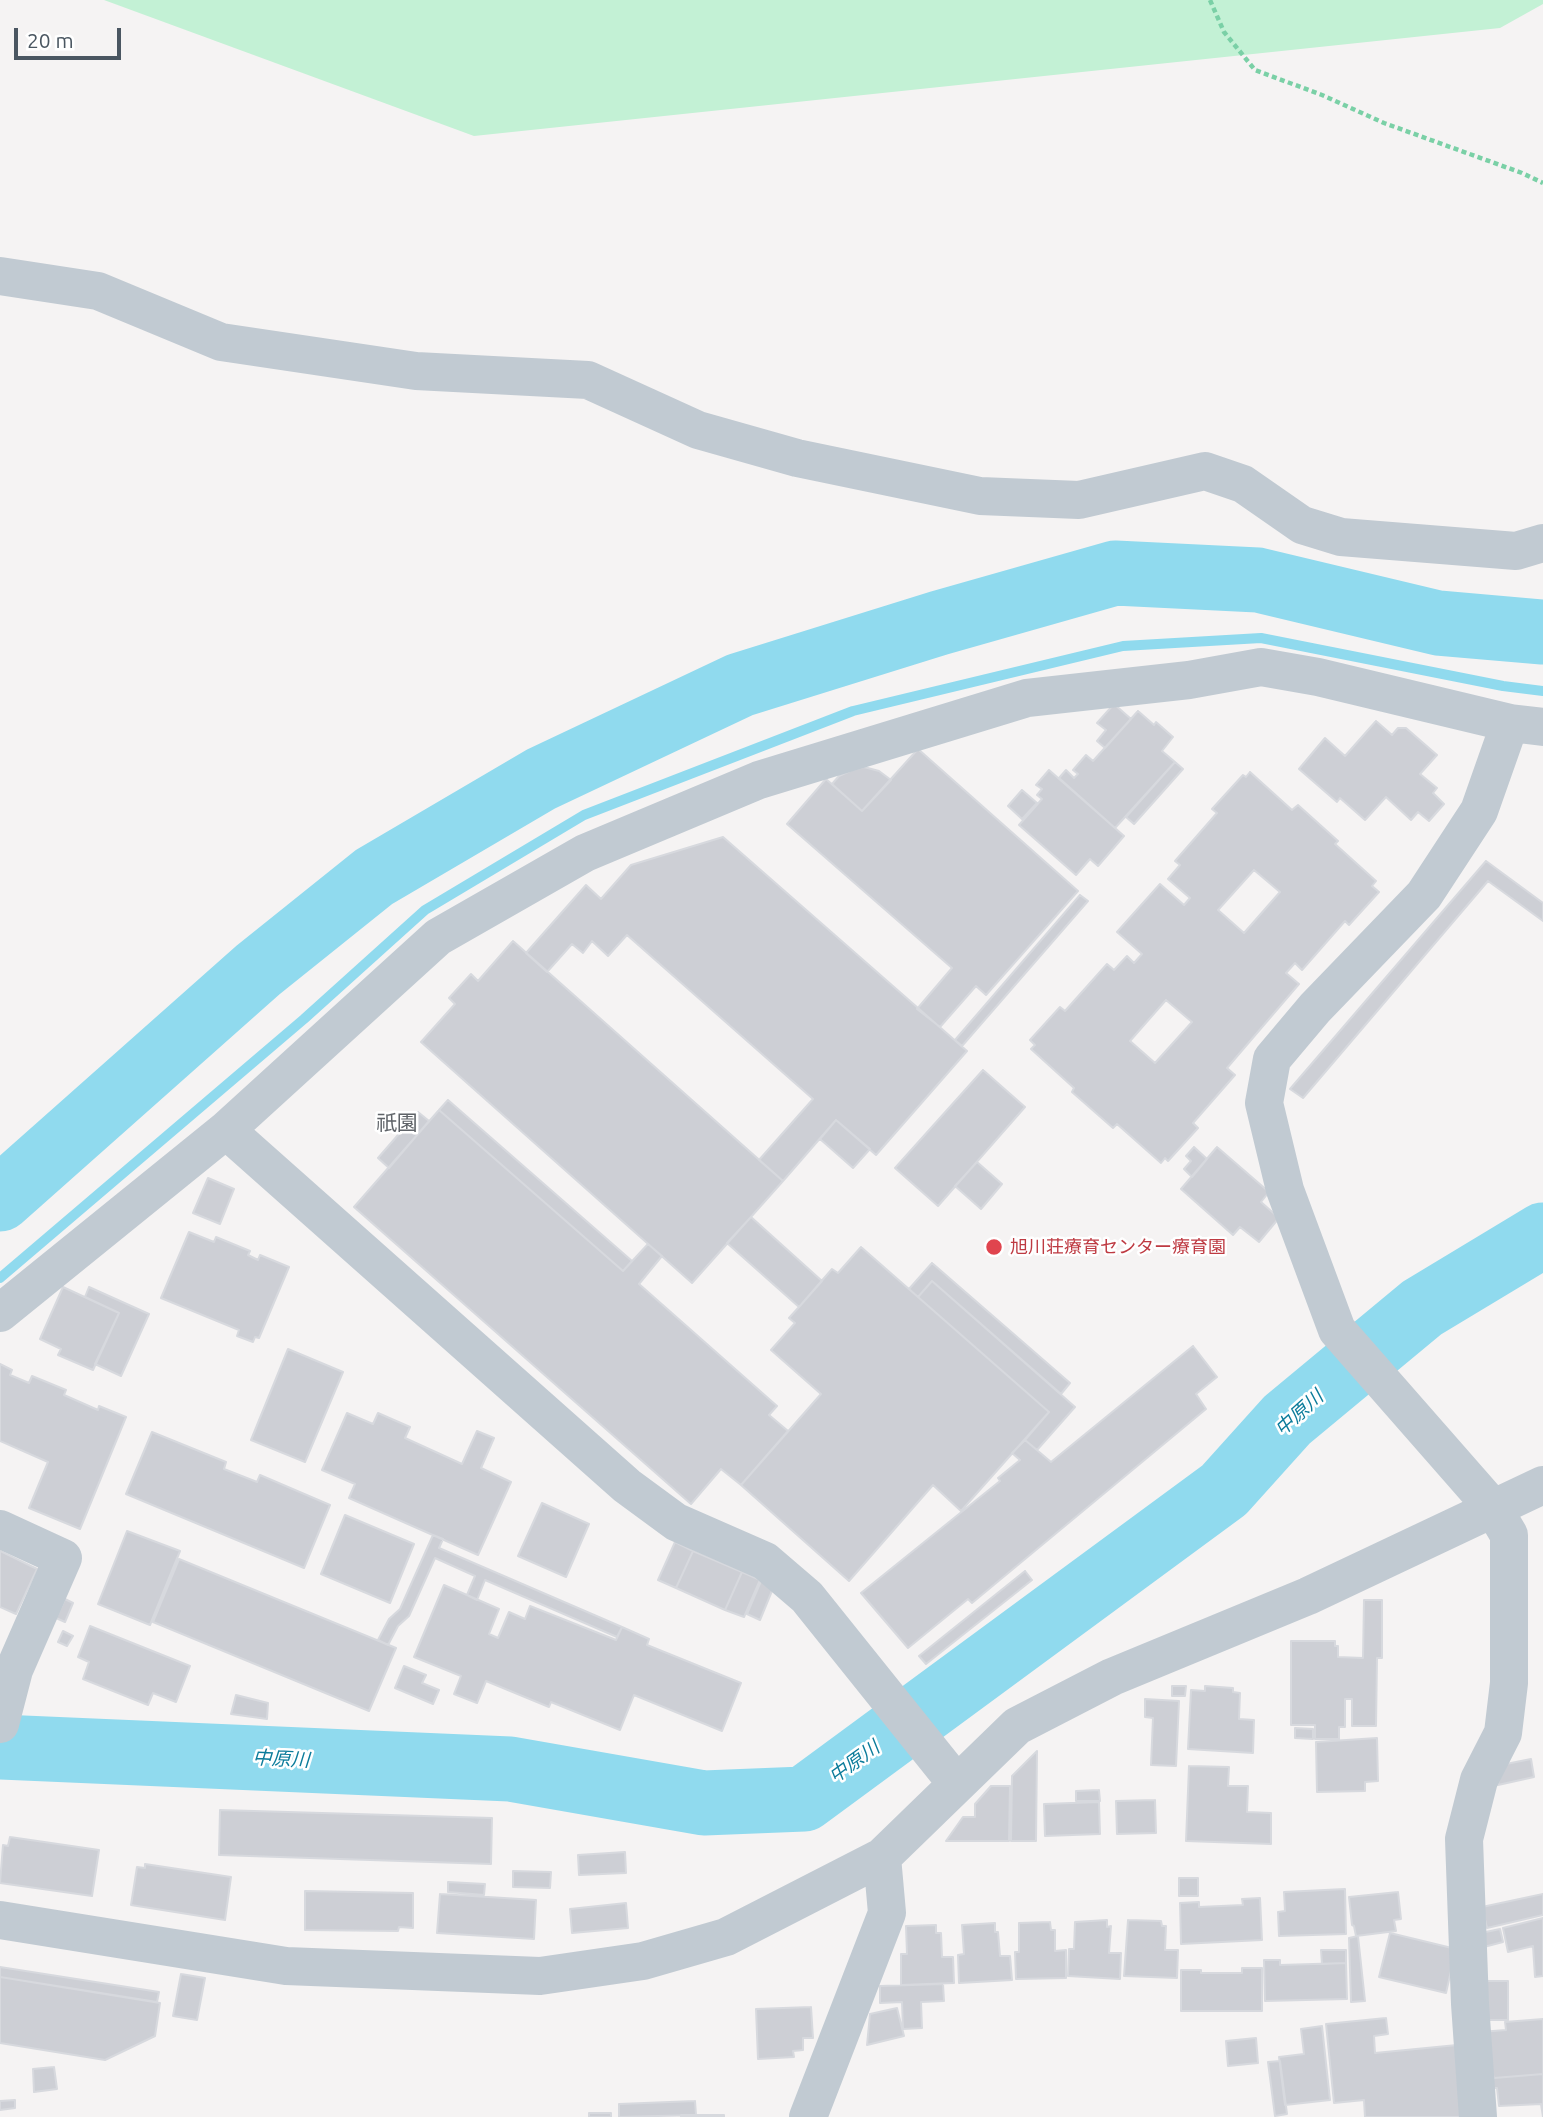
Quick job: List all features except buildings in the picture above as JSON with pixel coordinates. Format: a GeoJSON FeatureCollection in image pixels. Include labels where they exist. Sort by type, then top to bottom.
{"type":"FeatureCollection","features":[{"type":"Feature","properties":{"kind":"street"},"geometry":{"type":"LineString","coordinates":[[0,276],[98,291],[221,342],[416,371],[587,380],[698,430],[797,458],[980,496],[1079,500],[1205,471],[1243,484],[1302,525],[1341,537],[1516,551],[1543,543]]}},
{"type":"Feature","properties":{"kind":"street"},"geometry":{"type":"LineString","coordinates":[[0,1313],[226,1130],[438,937],[585,853],[759,780],[1027,698],[1189,680],[1261,667],[1318,677],[1527,725],[1479,811],[1424,895],[1315,1008],[1272,1059],[1264,1104],[1285,1190],[1337,1330],[1493,1508],[1508,1535],[1509,1683],[1503,1733],[1479,1780],[1464,1839],[1470,2004],[1478,2117]]}},
{"type":"Feature","properties":{"kind":"street"},"geometry":{"type":"LineString","coordinates":[[226,1130],[627,1486],[677,1522],[765,1560],[807,1597],[957,1784]]}},
{"type":"Feature","properties":{"kind":"street"},"geometry":{"type":"LineString","coordinates":[[0,1920],[286,1966],[540,1976],[643,1961],[726,1937],[882,1857],[1017,1726],[1112,1677],[1308,1596],[1543,1485]]}},
{"type":"Feature","properties":{"kind":"street"},"geometry":{"type":"LineString","coordinates":[[0,1529],[63,1558],[14,1670],[0,1724]]}},
{"type":"Feature","properties":{"kind":"street"},"geometry":{"type":"LineString","coordinates":[[808,2117],[887,1913],[882,1857]]}},
{"type":"Feature","properties":{"kind":"path"},"geometry":{"type":"LineString","coordinates":[[1210,0],[1224,32],[1255,70],[1322,95],[1384,123],[1543,183]]}},
{"type":"Feature","properties":{"kind":"green space"},"geometry":{"type":"Polygon","coordinates":[[[104,0],[1543,0],[1543,4],[1500,28],[474,136],[104,0]]]}},
{"type":"Feature","properties":{"kind":"waterway"},"geometry":{"type":"LineString","coordinates":[[0,1199],[258,970],[374,877],[541,779],[740,685],[939,623],[1115,573],[1258,580],[1438,623],[1543,632]]}},
{"type":"Feature","properties":{"kind":"waterway"},"geometry":{"type":"LineString","coordinates":[[0,1278],[304,1019],[425,910],[584,815],[853,711],[1123,646],[1261,638],[1503,686],[1543,691]]}},
{"type":"Feature","properties":{"kind":"waterway","name":"中原川"},"geometry":{"type":"LineString","coordinates":[[0,1747],[510,1769],[704,1803],[804,1799],[1224,1490],[1287,1420],[1422,1308],[1543,1235]]}},
{"type":"Feature","properties":{"kind":"place","name":"旭川荘療育センター療育園"},"geometry":{"type":"Point","coordinates":[994,1247]}},
{"type":"Feature","properties":{"kind":"district","name":"祇園"},"geometry":{"type":"Point","coordinates":[397,1123]}}]}
